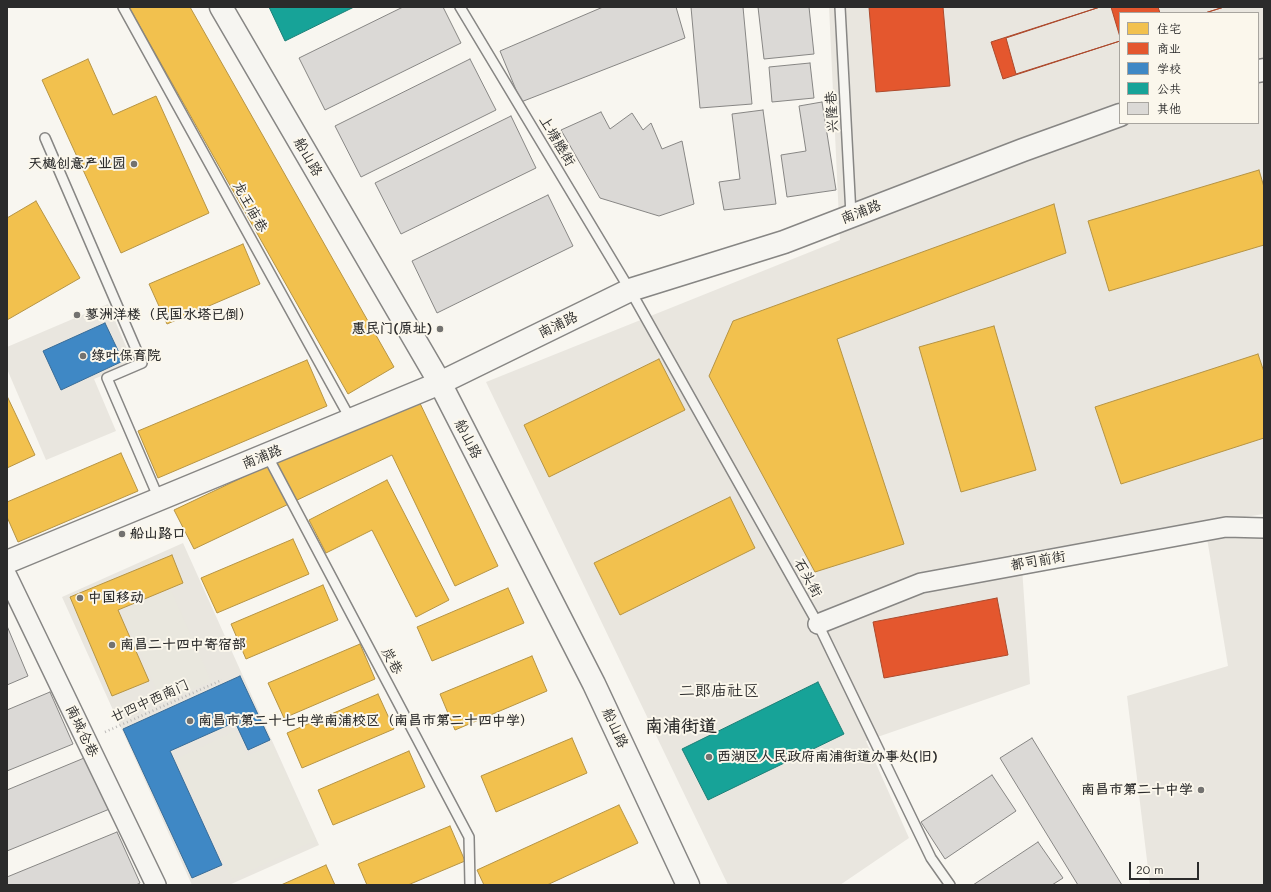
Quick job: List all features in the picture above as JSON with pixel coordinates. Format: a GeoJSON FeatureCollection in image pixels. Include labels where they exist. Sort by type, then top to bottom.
{"type":"FeatureCollection","features":[{"type":"Feature","properties":{"kind":"street","name":"船山路"},"geometry":{"type":"LineString","coordinates":[[221,7],[440,383],[594,684],[688,885]]}},
{"type":"Feature","properties":{"kind":"street","name":"南浦路"},"geometry":{"type":"LineString","coordinates":[[7,562],[440,383],[630,290],[784,242],[1023,150],[1119,115]]}},
{"type":"Feature","properties":{"kind":"street","name":"都司前街"},"geometry":{"type":"LineString","coordinates":[[818,624],[921,583],[1226,526],[1264,528]]}},
{"type":"Feature","properties":{"kind":"street","name":"南城仓巷"},"geometry":{"type":"LineString","coordinates":[[7,576],[156,885]]}},
{"type":"Feature","properties":{"kind":"lane","name":"龙王庙巷"},"geometry":{"type":"LineString","coordinates":[[123,7],[351,420]]}},
{"type":"Feature","properties":{"kind":"lane","name":"上塘塍街"},"geometry":{"type":"LineString","coordinates":[[460,7],[630,290]]}},
{"type":"Feature","properties":{"kind":"lane","name":"兴隆巷"},"geometry":{"type":"LineString","coordinates":[[840,7],[851,216]]}},
{"type":"Feature","properties":{"kind":"lane"},"geometry":{"type":"LineString","coordinates":[[45,138],[142,363],[107,378],[160,499]]}},
{"type":"Feature","properties":{"kind":"lane","name":"石头街"},"geometry":{"type":"LineString","coordinates":[[630,290],[818,624],[931,858],[950,885]]}},
{"type":"Feature","properties":{"kind":"lane","name":"炭巷"},"geometry":{"type":"LineString","coordinates":[[267,455],[470,837],[470,885]]}},
{"type":"Feature","properties":{"kind":"path","name":"廿四中西南门"},"geometry":{"type":"LineString","coordinates":[[86,740],[222,680]]}},
{"type":"Feature","properties":{"kind":"shaded area"},"geometry":{"type":"Polygon","coordinates":[[[829,7],[1264,7],[1264,514],[1021,553],[1030,684],[866,741],[909,838],[840,885],[728,885],[486,382],[840,240],[829,7]]]}},
{"type":"Feature","properties":{"kind":"shaded area"},"geometry":{"type":"Polygon","coordinates":[[[108,304],[133,363],[94,379],[116,431],[46,460],[7,369],[7,347],[108,304]]]}},
{"type":"Feature","properties":{"kind":"shaded area","name":"南昌市第二十中学"},"geometry":{"type":"Polygon","coordinates":[[[1206,532],[1264,534],[1264,885],[1150,885],[1127,696],[1228,666],[1206,532]]]}},
{"type":"Feature","properties":{"kind":"shaded area","name":"南昌市第二十七中学南浦校区（南昌市第二十四中学）"},"geometry":{"type":"Polygon","coordinates":[[[183,543],[319,845],[229,885],[192,885],[62,597],[183,543]]]}},
{"type":"Feature","properties":{"kind":"shaded area"},"geometry":{"type":"Polygon","coordinates":[[[171,590],[211,681],[162,702],[122,612],[171,590]]]}},
{"type":"Feature","properties":{"kind":"shaded area"},"geometry":{"type":"Polygon","coordinates":[[[235,731],[247,756],[272,745],[316,840],[232,879],[176,759],[235,731]]]}},
{"type":"Feature","properties":{"kind":"building: 住宅"},"geometry":{"type":"Polygon","coordinates":[[[129,7],[190,7],[394,367],[348,394],[129,7]]]}},
{"type":"Feature","properties":{"kind":"building: 住宅","name":"天樾创意产业园"},"geometry":{"type":"Polygon","coordinates":[[[88,59],[113,115],[156,96],[209,213],[121,253],[42,80],[88,59]]]}},
{"type":"Feature","properties":{"kind":"building: 住宅"},"geometry":{"type":"Polygon","coordinates":[[[1259,170],[1264,187],[1264,245],[1109,291],[1088,221],[1259,170]]]}},
{"type":"Feature","properties":{"kind":"building: 住宅"},"geometry":{"type":"Polygon","coordinates":[[[36,201],[80,278],[7,320],[7,218],[36,201]]]}},
{"type":"Feature","properties":{"kind":"building: 住宅"},"geometry":{"type":"Polygon","coordinates":[[[1054,204],[1066,253],[837,339],[904,544],[815,572],[709,376],[733,321],[1054,204]]]}},
{"type":"Feature","properties":{"kind":"building: 住宅"},"geometry":{"type":"Polygon","coordinates":[[[243,244],[260,284],[167,324],[149,284],[243,244]]]}},
{"type":"Feature","properties":{"kind":"building: 住宅"},"geometry":{"type":"Polygon","coordinates":[[[994,326],[1036,470],[961,492],[919,347],[994,326]]]}},
{"type":"Feature","properties":{"kind":"building: 住宅"},"geometry":{"type":"Polygon","coordinates":[[[1258,354],[1264,372],[1264,438],[1121,484],[1095,407],[1258,354]]]}},
{"type":"Feature","properties":{"kind":"building: 住宅"},"geometry":{"type":"Polygon","coordinates":[[[659,359],[685,410],[549,477],[524,425],[659,359]]]}},
{"type":"Feature","properties":{"kind":"building: 住宅"},"geometry":{"type":"Polygon","coordinates":[[[307,360],[327,406],[158,478],[138,431],[307,360]]]}},
{"type":"Feature","properties":{"kind":"building: 住宅"},"geometry":{"type":"Polygon","coordinates":[[[416,395],[498,566],[455,586],[392,455],[194,549],[174,510],[416,395]]]}},
{"type":"Feature","properties":{"kind":"building: 住宅"},"geometry":{"type":"Polygon","coordinates":[[[7,396],[35,455],[7,468],[7,396]]]}},
{"type":"Feature","properties":{"kind":"building: 住宅"},"geometry":{"type":"Polygon","coordinates":[[[121,453],[138,491],[18,542],[7,517],[7,502],[121,453]]]}},
{"type":"Feature","properties":{"kind":"building: 住宅"},"geometry":{"type":"Polygon","coordinates":[[[387,480],[449,600],[416,617],[372,530],[326,553],[309,520],[387,480]]]}},
{"type":"Feature","properties":{"kind":"building: 住宅"},"geometry":{"type":"Polygon","coordinates":[[[730,497],[755,548],[620,615],[594,563],[730,497]]]}},
{"type":"Feature","properties":{"kind":"building: 住宅"},"geometry":{"type":"Polygon","coordinates":[[[293,539],[309,574],[217,613],[201,578],[293,539]]]}},
{"type":"Feature","properties":{"kind":"building: 住宅","name":"南昌二十四中寄宿部"},"geometry":{"type":"Polygon","coordinates":[[[172,555],[183,583],[118,610],[149,681],[112,696],[70,597],[172,555]]]}},
{"type":"Feature","properties":{"kind":"building: 住宅"},"geometry":{"type":"Polygon","coordinates":[[[323,585],[338,620],[246,659],[231,624],[323,585]]]}},
{"type":"Feature","properties":{"kind":"building: 住宅"},"geometry":{"type":"Polygon","coordinates":[[[508,588],[524,623],[432,661],[417,627],[508,588]]]}},
{"type":"Feature","properties":{"kind":"building: 住宅"},"geometry":{"type":"Polygon","coordinates":[[[360,644],[375,679],[284,718],[268,683],[360,644]]]}},
{"type":"Feature","properties":{"kind":"building: 住宅"},"geometry":{"type":"Polygon","coordinates":[[[532,656],[547,691],[455,730],[440,694],[532,656]]]}},
{"type":"Feature","properties":{"kind":"building: 住宅"},"geometry":{"type":"Polygon","coordinates":[[[378,694],[394,729],[302,768],[287,733],[378,694]]]}},
{"type":"Feature","properties":{"kind":"building: 住宅"},"geometry":{"type":"Polygon","coordinates":[[[572,738],[587,773],[496,812],[481,776],[572,738]]]}},
{"type":"Feature","properties":{"kind":"building: 住宅"},"geometry":{"type":"Polygon","coordinates":[[[409,751],[425,787],[333,825],[318,790],[409,751]]]}},
{"type":"Feature","properties":{"kind":"building: 住宅"},"geometry":{"type":"Polygon","coordinates":[[[619,805],[638,843],[547,885],[484,885],[477,870],[619,805]]]}},
{"type":"Feature","properties":{"kind":"building: 住宅"},"geometry":{"type":"Polygon","coordinates":[[[450,826],[465,861],[408,885],[367,885],[358,864],[450,826]]]}},
{"type":"Feature","properties":{"kind":"building: 住宅"},"geometry":{"type":"Polygon","coordinates":[[[326,865],[335,885],[281,885],[326,865]]]}},
{"type":"Feature","properties":{"kind":"building: 商业"},"geometry":{"type":"Polygon","coordinates":[[[869,7],[943,7],[950,86],[876,92],[869,7]]]}},
{"type":"Feature","properties":{"kind":"building: 商业"},"geometry":{"type":"Polygon","coordinates":[[[1100,7],[1224,7],[1208,12],[1119,12],[1119,41],[1003,79],[991,42],[1100,7]]]}},
{"type":"Feature","properties":{"kind":"building: 商业"},"geometry":{"type":"Polygon","coordinates":[[[1100,7],[1111,7],[1119,34],[1119,41],[1016,74],[1006,38],[1100,7]]]}},
{"type":"Feature","properties":{"kind":"building: 商业"},"geometry":{"type":"Polygon","coordinates":[[[1158,7],[1224,7],[1208,12],[1160,12],[1158,7]]]}},
{"type":"Feature","properties":{"kind":"building: 商业"},"geometry":{"type":"Polygon","coordinates":[[[997,598],[1008,655],[884,678],[873,622],[997,598]]]}},
{"type":"Feature","properties":{"kind":"building: 学校","name":"绿叶保育院"},"geometry":{"type":"Polygon","coordinates":[[[105,323],[123,361],[61,390],[43,351],[105,323]]]}},
{"type":"Feature","properties":{"kind":"building: 学校"},"geometry":{"type":"Polygon","coordinates":[[[240,676],[270,740],[248,750],[235,722],[170,751],[222,865],[192,878],[123,729],[240,676]]]}},
{"type":"Feature","properties":{"kind":"building: 公共"},"geometry":{"type":"Polygon","coordinates":[[[269,7],[354,7],[285,41],[269,7]]]}},
{"type":"Feature","properties":{"kind":"building: 公共"},"geometry":{"type":"Polygon","coordinates":[[[818,682],[844,734],[708,800],[682,749],[818,682]]]}},
{"type":"Feature","properties":{"kind":"building: 其他"},"geometry":{"type":"Polygon","coordinates":[[[403,7],[443,7],[461,43],[325,110],[299,58],[403,7]]]}},
{"type":"Feature","properties":{"kind":"building: 其他"},"geometry":{"type":"Polygon","coordinates":[[[603,7],[676,7],[685,38],[521,102],[500,51],[603,7]]]}},
{"type":"Feature","properties":{"kind":"building: 其他"},"geometry":{"type":"Polygon","coordinates":[[[691,7],[743,7],[752,104],[700,108],[691,7]]]}},
{"type":"Feature","properties":{"kind":"building: 其他"},"geometry":{"type":"Polygon","coordinates":[[[758,7],[809,7],[814,54],[764,59],[758,7]]]}},
{"type":"Feature","properties":{"kind":"building: 其他"},"geometry":{"type":"Polygon","coordinates":[[[470,59],[496,110],[361,177],[335,126],[470,59]]]}},
{"type":"Feature","properties":{"kind":"building: 其他"},"geometry":{"type":"Polygon","coordinates":[[[810,63],[814,98],[772,102],[769,67],[810,63]]]}},
{"type":"Feature","properties":{"kind":"building: 其他"},"geometry":{"type":"Polygon","coordinates":[[[822,102],[836,190],[787,197],[781,155],[806,151],[799,106],[822,102]]]}},
{"type":"Feature","properties":{"kind":"building: 其他"},"geometry":{"type":"Polygon","coordinates":[[[763,110],[776,204],[724,210],[719,182],[740,179],[732,114],[763,110]]]}},
{"type":"Feature","properties":{"kind":"building: 其他"},"geometry":{"type":"Polygon","coordinates":[[[601,112],[610,129],[632,113],[643,130],[651,123],[662,149],[682,141],[694,204],[659,216],[600,198],[561,130],[601,112]]]}},
{"type":"Feature","properties":{"kind":"building: 其他"},"geometry":{"type":"Polygon","coordinates":[[[511,116],[536,168],[401,234],[375,183],[511,116]]]}},
{"type":"Feature","properties":{"kind":"building: 其他"},"geometry":{"type":"Polygon","coordinates":[[[548,195],[573,246],[437,313],[412,261],[548,195]]]}},
{"type":"Feature","properties":{"kind":"building: 其他"},"geometry":{"type":"Polygon","coordinates":[[[7,626],[28,676],[7,685],[7,626]]]}},
{"type":"Feature","properties":{"kind":"building: 其他"},"geometry":{"type":"Polygon","coordinates":[[[50,692],[73,744],[7,771],[7,710],[50,692]]]}},
{"type":"Feature","properties":{"kind":"building: 其他"},"geometry":{"type":"Polygon","coordinates":[[[1032,738],[1122,885],[1078,885],[1000,758],[1032,738]]]}},
{"type":"Feature","properties":{"kind":"building: 其他"},"geometry":{"type":"Polygon","coordinates":[[[89,756],[112,808],[7,851],[7,790],[89,756]]]}},
{"type":"Feature","properties":{"kind":"building: 其他"},"geometry":{"type":"Polygon","coordinates":[[[992,775],[1016,811],[945,859],[921,822],[992,775]]]}},
{"type":"Feature","properties":{"kind":"building: 其他"},"geometry":{"type":"Polygon","coordinates":[[[117,832],[140,883],[136,885],[7,885],[7,877],[117,832]]]}},
{"type":"Feature","properties":{"kind":"building: 其他"},"geometry":{"type":"Polygon","coordinates":[[[1038,842],[1063,878],[1052,885],[973,885],[1038,842]]]}},
{"type":"Feature","properties":{"kind":"place","name":"天樾创意产业园"},"geometry":{"type":"Point","coordinates":[134,164]}},
{"type":"Feature","properties":{"kind":"place","name":"蓼洲洋楼（民国水塔已倒）"},"geometry":{"type":"Point","coordinates":[77,315]}},
{"type":"Feature","properties":{"kind":"place","name":"惠民门(原址)"},"geometry":{"type":"Point","coordinates":[440,329]}},
{"type":"Feature","properties":{"kind":"place","name":"绿叶保育院"},"geometry":{"type":"Point","coordinates":[83,356]}},
{"type":"Feature","properties":{"kind":"place","name":"船山路口"},"geometry":{"type":"Point","coordinates":[122,534]}},
{"type":"Feature","properties":{"kind":"place","name":"中国移动"},"geometry":{"type":"Point","coordinates":[80,598]}},
{"type":"Feature","properties":{"kind":"place","name":"南昌二十四中寄宿部"},"geometry":{"type":"Point","coordinates":[112,645]}},
{"type":"Feature","properties":{"kind":"place","name":"南昌市第二十七中学南浦校区（南昌市第二十四中学）"},"geometry":{"type":"Point","coordinates":[190,721]}},
{"type":"Feature","properties":{"kind":"place","name":"西湖区人民政府南浦街道办事处(旧)"},"geometry":{"type":"Point","coordinates":[709,757]}},
{"type":"Feature","properties":{"kind":"place","name":"南昌市第二十中学"},"geometry":{"type":"Point","coordinates":[1201,790]}},
{"type":"Feature","properties":{"kind":"district","name":"二郎庙社区"},"geometry":{"type":"Point","coordinates":[719,691]}},
{"type":"Feature","properties":{"kind":"district","name":"南浦街道"},"geometry":{"type":"Point","coordinates":[681,726]}}]}
